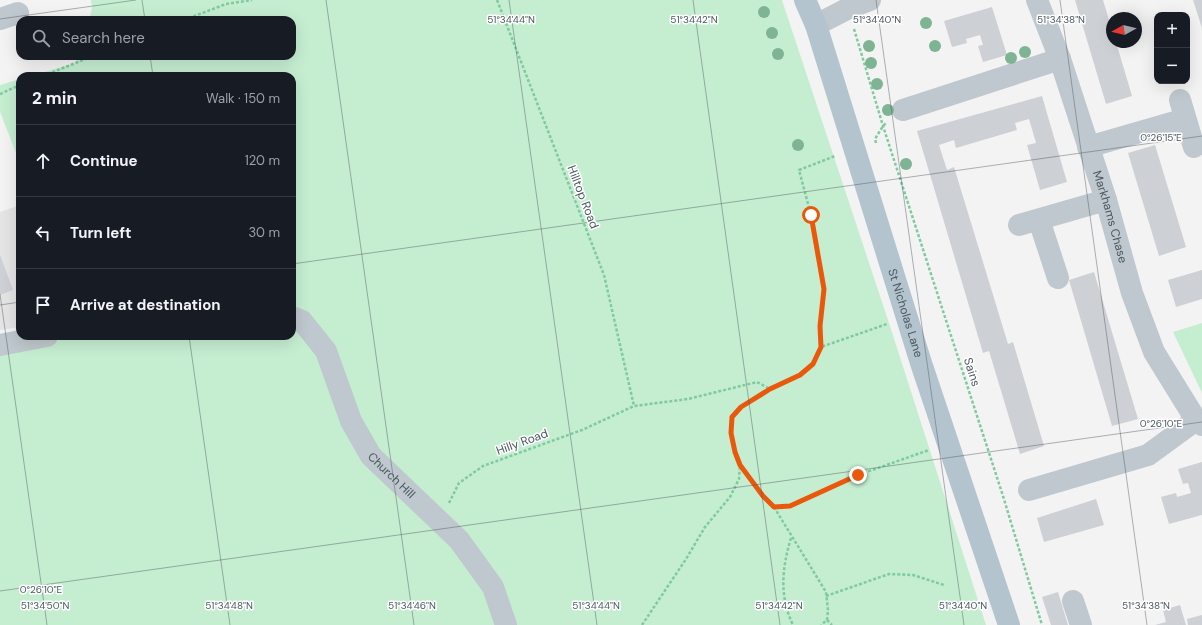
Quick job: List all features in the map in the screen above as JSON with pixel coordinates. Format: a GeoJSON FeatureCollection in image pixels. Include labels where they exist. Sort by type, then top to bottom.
{"type":"FeatureCollection","features":[{"type":"Feature","properties":{"kind":"main road","name":"St Nicholas Lane"},"geometry":{"type":"LineString","coordinates":[[805,0],[816,25],[907,318],[1009,625]]}},
{"type":"Feature","properties":{"kind":"street"},"geometry":{"type":"LineString","coordinates":[[816,25],[849,8],[870,0]]}},
{"type":"Feature","properties":{"kind":"street","name":"Markhams Chase"},"geometry":{"type":"LineString","coordinates":[[1037,0],[1060,59],[1106,200],[1132,293],[1154,352],[1199,423]]}},
{"type":"Feature","properties":{"kind":"street"},"geometry":{"type":"LineString","coordinates":[[903,110],[1060,59]]}},
{"type":"Feature","properties":{"kind":"street"},"geometry":{"type":"LineString","coordinates":[[1088,147],[1183,109],[1194,147]]}},
{"type":"Feature","properties":{"kind":"street"},"geometry":{"type":"LineString","coordinates":[[1058,278],[1029,222],[1106,200]]}},
{"type":"Feature","properties":{"kind":"street","name":"Church Hill"},"geometry":{"type":"LineString","coordinates":[[296,318],[302,321],[326,351],[351,421],[372,456],[459,540],[493,587],[506,625]]}},
{"type":"Feature","properties":{"kind":"street"},"geometry":{"type":"LineString","coordinates":[[0,345],[26,340]]}},
{"type":"Feature","properties":{"kind":"street"},"geometry":{"type":"LineString","coordinates":[[1029,490],[1148,455],[1199,423]]}},
{"type":"Feature","properties":{"kind":"street"},"geometry":{"type":"LineString","coordinates":[[1073,601],[1081,625]]}},
{"type":"Feature","properties":{"kind":"path"},"geometry":{"type":"LineString","coordinates":[[194,16],[226,4],[252,0]]}},
{"type":"Feature","properties":{"kind":"path","name":"Hilltop Road"},"geometry":{"type":"LineString","coordinates":[[497,0],[604,275],[634,406]]}},
{"type":"Feature","properties":{"kind":"path","name":"Sains"},"geometry":{"type":"LineString","coordinates":[[857,41],[882,126],[1003,496],[1042,625]]}},
{"type":"Feature","properties":{"kind":"path"},"geometry":{"type":"LineString","coordinates":[[53,72],[83,60]]}},
{"type":"Feature","properties":{"kind":"path"},"geometry":{"type":"LineString","coordinates":[[0,94],[16,88]]}},
{"type":"Feature","properties":{"kind":"path"},"geometry":{"type":"LineString","coordinates":[[821,625],[827,620],[828,610],[826,592],[774,507],[763,496],[740,465],[735,452],[731,433],[732,417],[741,407],[770,389],[800,375],[813,364],[821,347],[820,326],[824,289],[822,272],[817,256],[811,215],[799,170],[854,149]]}},
{"type":"Feature","properties":{"kind":"path"},"geometry":{"type":"LineString","coordinates":[[821,347],[907,318]]}},
{"type":"Feature","properties":{"kind":"path","name":"Hilly Road"},"geometry":{"type":"LineString","coordinates":[[439,521],[459,483],[483,466],[582,430],[634,406],[688,399],[757,382],[770,389]]}},
{"type":"Feature","properties":{"kind":"path"},"geometry":{"type":"LineString","coordinates":[[774,507],[790,506],[872,470],[948,444]]}},
{"type":"Feature","properties":{"kind":"path"},"geometry":{"type":"LineString","coordinates":[[642,625],[686,559],[705,527],[730,497],[739,479],[740,465]]}},
{"type":"Feature","properties":{"kind":"path"},"geometry":{"type":"LineString","coordinates":[[792,537],[787,552],[782,578],[783,597],[793,625]]}},
{"type":"Feature","properties":{"kind":"path"},"geometry":{"type":"LineString","coordinates":[[826,596],[889,574],[913,575],[944,585]]}},
{"type":"Feature","properties":{"kind":"path"},"geometry":{"type":"LineString","coordinates":[[827,620],[832,625]]}},
{"type":"Feature","properties":{"kind":"shaded area"},"geometry":{"type":"Polygon","coordinates":[[[16,206],[16,328],[0,330],[0,212],[16,206]]]}},
{"type":"Feature","properties":{"kind":"green space"},"geometry":{"type":"Polygon","coordinates":[[[91,0],[782,0],[889,323],[986,625],[0,625],[0,344],[16,338],[16,340],[296,340],[296,72],[44,72],[76,63],[77,60],[296,60],[296,16],[90,16],[92,8],[91,0]]]}},
{"type":"Feature","properties":{"kind":"green space"},"geometry":{"type":"Polygon","coordinates":[[[16,80],[16,153],[0,112],[0,85],[16,80]]]}},
{"type":"Feature","properties":{"kind":"green space"},"geometry":{"type":"Polygon","coordinates":[[[1202,323],[1202,393],[1173,332],[1202,323]]]}},
{"type":"Feature","properties":{"kind":"building"},"geometry":{"type":"Polygon","coordinates":[[[1075,0],[1103,0],[1107,12],[1106,48],[1118,48],[1132,96],[1106,104],[1075,0]]]}},
{"type":"Feature","properties":{"kind":"building"},"geometry":{"type":"Polygon","coordinates":[[[1193,0],[1202,0],[1202,28],[1193,0]]]}},
{"type":"Feature","properties":{"kind":"building"},"geometry":{"type":"Polygon","coordinates":[[[992,7],[1007,55],[983,62],[978,46],[983,45],[980,35],[966,39],[967,43],[952,47],[944,21],[992,7]]]}},
{"type":"Feature","properties":{"kind":"building"},"geometry":{"type":"Polygon","coordinates":[[[1042,96],[1067,182],[1040,190],[1027,145],[1036,143],[1029,119],[1015,123],[1017,130],[956,148],[954,140],[939,145],[947,170],[954,167],[1008,344],[1013,342],[1044,446],[1020,454],[989,351],[983,353],[917,131],[1042,96]]]}},
{"type":"Feature","properties":{"kind":"building"},"geometry":{"type":"Polygon","coordinates":[[[1155,145],[1186,247],[1159,256],[1128,153],[1155,145]]]}},
{"type":"Feature","properties":{"kind":"building"},"geometry":{"type":"Polygon","coordinates":[[[0,255],[13,290],[0,295],[0,255]]]}},
{"type":"Feature","properties":{"kind":"building"},"geometry":{"type":"Polygon","coordinates":[[[1202,270],[1202,299],[1176,307],[1168,280],[1202,270]]]}},
{"type":"Feature","properties":{"kind":"building"},"geometry":{"type":"Polygon","coordinates":[[[1094,272],[1138,419],[1112,426],[1069,280],[1094,272]]]}},
{"type":"Feature","properties":{"kind":"building"},"geometry":{"type":"Polygon","coordinates":[[[1202,462],[1202,515],[1169,524],[1161,497],[1176,493],[1177,497],[1191,493],[1188,483],[1183,484],[1178,469],[1202,462]]]}},
{"type":"Feature","properties":{"kind":"building"},"geometry":{"type":"Polygon","coordinates":[[[1096,499],[1104,525],[1044,542],[1037,518],[1096,499]]]}},
{"type":"Feature","properties":{"kind":"building"},"geometry":{"type":"Polygon","coordinates":[[[1058,592],[1068,625],[1051,625],[1042,597],[1058,592]]]}},
{"type":"Feature","properties":{"kind":"building"},"geometry":{"type":"Polygon","coordinates":[[[1180,605],[1186,625],[1155,625],[1166,622],[1163,610],[1180,605]]]}},
{"type":"Feature","properties":{"kind":"building"},"geometry":{"type":"Polygon","coordinates":[[[1202,615],[1202,625],[1188,625],[1187,619],[1202,615]]]}},
{"type":"Feature","properties":{"kind":"route"},"geometry":{"type":"LineString","coordinates":[[811,215],[824,289],[820,326],[821,347],[813,364],[800,375],[770,389],[741,407],[732,417],[731,433],[735,452],[740,465],[763,496],[774,507],[790,506],[858,475]]}}]}
